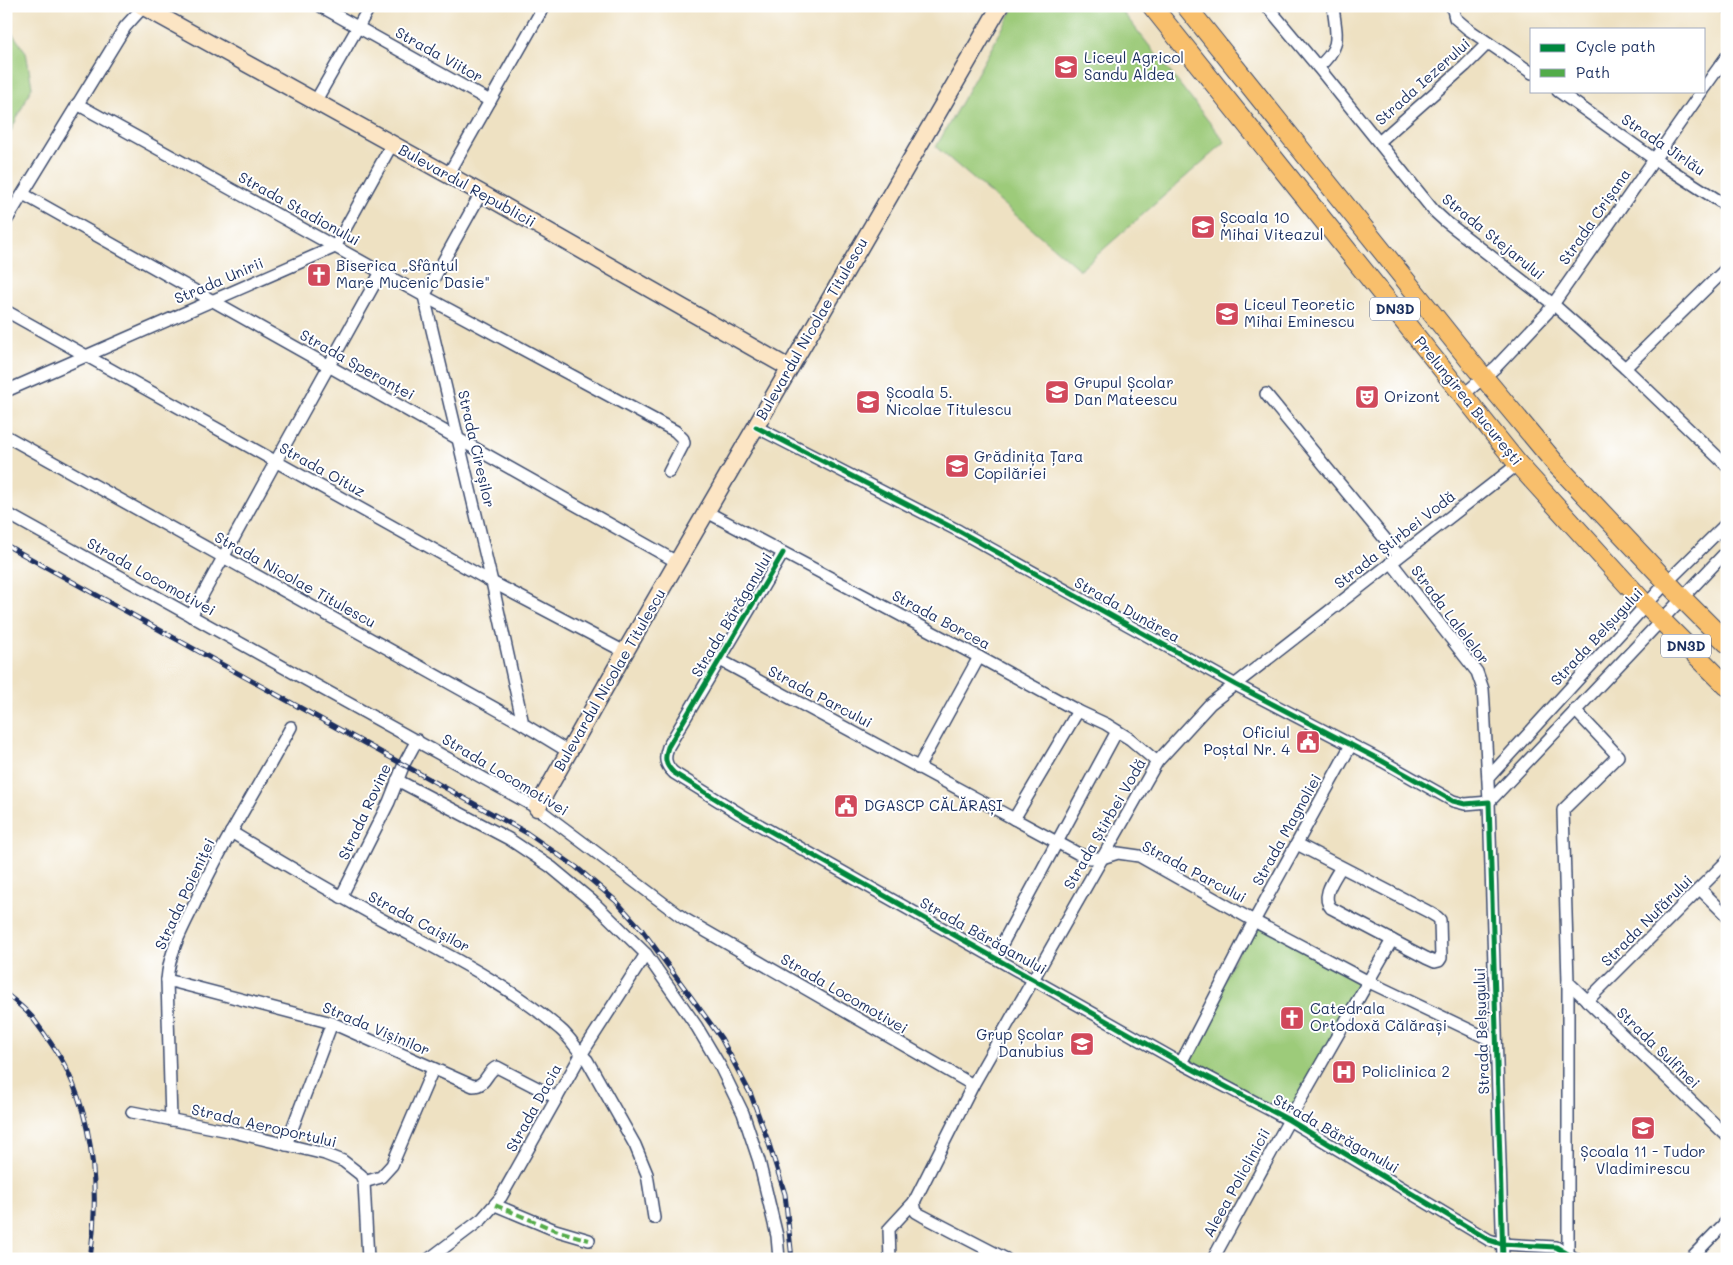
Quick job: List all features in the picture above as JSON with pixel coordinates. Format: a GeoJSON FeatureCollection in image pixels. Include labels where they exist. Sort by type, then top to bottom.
{"type":"FeatureCollection","features":[{"type":"Feature","properties":{"kind":"main road","name":"Bulevardul Republicii"},"geometry":{"type":"LineString","coordinates":[[143,6],[790,368]]}},
{"type":"Feature","properties":{"kind":"main road","name":"Bulevardul Nicolae Titulescu"},"geometry":{"type":"LineString","coordinates":[[537,808],[625,652],[1000,6]]}},
{"type":"Feature","properties":{"kind":"main road","name":"Prelungirea București"},"geometry":{"type":"LineString","coordinates":[[1152,6],[1518,464],[1660,620],[1727,686]]}},
{"type":"Feature","properties":{"kind":"main road","name":"Prelungirea București"},"geometry":{"type":"LineString","coordinates":[[1186,6],[1484,378],[1555,463],[1682,598],[1727,642]]}},
{"type":"Feature","properties":{"kind":"street"},"geometry":{"type":"LineString","coordinates":[[6,222],[125,27],[143,6]]}},
{"type":"Feature","properties":{"kind":"street","name":"Strada Viitor"},"geometry":{"type":"LineString","coordinates":[[320,6],[490,101]]}},
{"type":"Feature","properties":{"kind":"street"},"geometry":{"type":"LineString","coordinates":[[315,102],[370,6]]}},
{"type":"Feature","properties":{"kind":"street"},"geometry":{"type":"LineString","coordinates":[[448,175],[544,6]]}},
{"type":"Feature","properties":{"kind":"street","name":"Strada Stejarului"},"geometry":{"type":"LineString","coordinates":[[1267,6],[1318,66],[1416,190],[1445,221],[1554,304],[1625,368],[1727,466]]}},
{"type":"Feature","properties":{"kind":"street"},"geometry":{"type":"LineString","coordinates":[[1318,66],[1327,59],[1336,46],[1333,6]]}},
{"type":"Feature","properties":{"kind":"street"},"geometry":{"type":"LineString","coordinates":[[1453,12],[1488,43],[1530,72]]}},
{"type":"Feature","properties":{"kind":"street","name":"Strada Iezerului"},"geometry":{"type":"LineString","coordinates":[[1379,142],[1465,66],[1488,43]]}},
{"type":"Feature","properties":{"kind":"street"},"geometry":{"type":"LineString","coordinates":[[1706,85],[1727,56]]}},
{"type":"Feature","properties":{"kind":"street","name":"Strada Jirlău"},"geometry":{"type":"LineString","coordinates":[[1559,92],[1654,159],[1727,206]]}},
{"type":"Feature","properties":{"kind":"street","name":"Strada Crișana"},"geometry":{"type":"LineString","coordinates":[[1463,395],[1503,360],[1554,304],[1701,92]]}},
{"type":"Feature","properties":{"kind":"street","name":"Strada Stadionului"},"geometry":{"type":"LineString","coordinates":[[78,104],[424,296],[679,434],[684,443],[669,472]]}},
{"type":"Feature","properties":{"kind":"street"},"geometry":{"type":"LineString","coordinates":[[335,247],[392,144]]}},
{"type":"Feature","properties":{"kind":"street","name":"Strada Speranței"},"geometry":{"type":"LineString","coordinates":[[23,194],[210,301],[677,562]]}},
{"type":"Feature","properties":{"kind":"street"},"geometry":{"type":"LineString","coordinates":[[424,296],[481,194]]}},
{"type":"Feature","properties":{"kind":"street","name":"Strada Unirii"},"geometry":{"type":"LineString","coordinates":[[6,390],[335,247]]}},
{"type":"Feature","properties":{"kind":"street"},"geometry":{"type":"LineString","coordinates":[[1625,368],[1727,268]]}},
{"type":"Feature","properties":{"kind":"street"},"geometry":{"type":"LineString","coordinates":[[191,616],[382,272]]}},
{"type":"Feature","properties":{"kind":"street","name":"Strada Cireșilor"},"geometry":{"type":"LineString","coordinates":[[424,296],[492,582],[523,724]]}},
{"type":"Feature","properties":{"kind":"street","name":"Strada Oituz"},"geometry":{"type":"LineString","coordinates":[[6,311],[492,582],[625,652]]}},
{"type":"Feature","properties":{"kind":"street","name":"Strada Lalelelor"},"geometry":{"type":"LineString","coordinates":[[1266,394],[1395,559],[1477,672],[1483,689],[1488,778]]}},
{"type":"Feature","properties":{"kind":"street","name":"Strada Dunărea"},"geometry":{"type":"LineString","coordinates":[[756,427],[959,531],[1236,685],[1453,801],[1465,804],[1489,802]]}},
{"type":"Feature","properties":{"kind":"street","name":"Strada Nicolae Titulescu"},"geometry":{"type":"LineString","coordinates":[[6,436],[523,724],[569,752]]}},
{"type":"Feature","properties":{"kind":"street","name":"Strada Știrbei Vodă"},"geometry":{"type":"LineString","coordinates":[[890,1259],[889,1229],[914,1202],[973,1085],[1157,762],[1210,704],[1518,464]]}},
{"type":"Feature","properties":{"kind":"street","name":"Strada Borcea"},"geometry":{"type":"LineString","coordinates":[[707,512],[1078,711],[1106,724],[1130,739],[1157,762]]}},
{"type":"Feature","properties":{"kind":"street","name":"Strada Locomotivei"},"geometry":{"type":"LineString","coordinates":[[6,513],[537,808],[683,918],[973,1085]]}},
{"type":"Feature","properties":{"kind":"street","name":"Strada Belșugului"},"geometry":{"type":"LineString","coordinates":[[1503,1259],[1488,778],[1667,582],[1727,522]]}},
{"type":"Feature","properties":{"kind":"street"},"geometry":{"type":"LineString","coordinates":[[1489,802],[1727,551]]}},
{"type":"Feature","properties":{"kind":"street","name":"Strada Bărăganului"},"geometry":{"type":"LineString","coordinates":[[784,553],[668,747],[665,755],[667,767],[740,814],[1181,1063],[1289,1120],[1489,1240],[1502,1244],[1556,1248],[1572,1256]]}},
{"type":"Feature","properties":{"kind":"street"},"geometry":{"type":"LineString","coordinates":[[918,768],[979,657]]}},
{"type":"Feature","properties":{"kind":"street","name":"Strada Parcului"},"geometry":{"type":"LineString","coordinates":[[720,660],[1077,853],[1090,858],[1102,858],[1118,853],[1139,856],[1254,921],[1369,982],[1495,1042]]}},
{"type":"Feature","properties":{"kind":"street"},"geometry":{"type":"LineString","coordinates":[[1572,1256],[1564,810],[1618,756],[1575,710]]}},
{"type":"Feature","properties":{"kind":"street"},"geometry":{"type":"LineString","coordinates":[[1014,819],[1078,711]]}},
{"type":"Feature","properties":{"kind":"street","name":"Strada Poieniței"},"geometry":{"type":"LineString","coordinates":[[171,1120],[168,968],[179,936],[231,832],[291,727]]}},
{"type":"Feature","properties":{"kind":"street"},"geometry":{"type":"LineString","coordinates":[[994,957],[1117,731]]}},
{"type":"Feature","properties":{"kind":"street","name":"Strada Rovine"},"geometry":{"type":"LineString","coordinates":[[341,897],[389,802],[416,740]]}},
{"type":"Feature","properties":{"kind":"street","name":"Strada Magnoliei"},"geometry":{"type":"LineString","coordinates":[[1181,1063],[1254,921],[1351,745]]}},
{"type":"Feature","properties":{"kind":"street"},"geometry":{"type":"LineString","coordinates":[[397,780],[509,839],[551,867],[592,902],[646,954],[697,1026],[720,1066],[743,1113],[761,1170],[777,1236],[780,1259]]}},
{"type":"Feature","properties":{"kind":"street","name":"Strada Caișilor"},"geometry":{"type":"LineString","coordinates":[[231,832],[286,866],[498,984],[561,1029],[587,1060],[635,1145],[647,1174],[654,1218]]}},
{"type":"Feature","properties":{"kind":"street"},"geometry":{"type":"LineString","coordinates":[[1297,844],[1342,867],[1437,916],[1440,925],[1441,958],[1439,961],[1435,962],[1331,908],[1327,904],[1326,897],[1342,867]]}},
{"type":"Feature","properties":{"kind":"street","name":"Strada Nufărului"},"geometry":{"type":"LineString","coordinates":[[1587,1001],[1727,861]]}},
{"type":"Feature","properties":{"kind":"street"},"geometry":{"type":"LineString","coordinates":[[1700,889],[1727,916]]}},
{"type":"Feature","properties":{"kind":"street","name":"Aleea Policlinicii"},"geometry":{"type":"LineString","coordinates":[[1213,1259],[1289,1120],[1392,940]]}},
{"type":"Feature","properties":{"kind":"street","name":"Strada Dacia"},"geometry":{"type":"LineString","coordinates":[[429,1259],[482,1219],[495,1205],[581,1055],[646,954]]}},
{"type":"Feature","properties":{"kind":"street","name":"Strada Vișinilor"},"geometry":{"type":"LineString","coordinates":[[167,980],[332,1023],[466,1084],[479,1086],[484,1083],[492,1069],[497,1067],[557,1098]]}},
{"type":"Feature","properties":{"kind":"street","name":"Strada Sulfinei"},"geometry":{"type":"LineString","coordinates":[[1568,982],[1727,1136]]}},
{"type":"Feature","properties":{"kind":"street"},"geometry":{"type":"LineString","coordinates":[[286,1145],[332,1023]]}},
{"type":"Feature","properties":{"kind":"street"},"geometry":{"type":"LineString","coordinates":[[368,1259],[364,1182],[382,1177],[392,1165],[433,1069]]}},
{"type":"Feature","properties":{"kind":"street","name":"Strada Aeroportului"},"geometry":{"type":"LineString","coordinates":[[132,1112],[228,1131],[325,1154],[343,1161],[361,1175],[364,1182]]}},
{"type":"Feature","properties":{"kind":"street"},"geometry":{"type":"LineString","coordinates":[[914,1202],[916,1212],[1006,1259]]}},
{"type":"Feature","properties":{"kind":"street"},"geometry":{"type":"LineString","coordinates":[[495,1205],[555,1230],[589,1240]]}},
{"type":"Feature","properties":{"kind":"street"},"geometry":{"type":"LineString","coordinates":[[1690,1259],[1727,1221]]}},
{"type":"Feature","properties":{"kind":"green space"},"geometry":{"type":"Polygon","coordinates":[[[1015,6],[1118,6],[1225,142],[1080,270],[936,147],[1015,6]]]}},
{"type":"Feature","properties":{"kind":"green space"},"geometry":{"type":"Polygon","coordinates":[[[6,25],[26,52],[32,87],[6,141],[6,25]]]}},
{"type":"Feature","properties":{"kind":"green space"},"geometry":{"type":"Polygon","coordinates":[[[1254,921],[1369,982],[1289,1120],[1181,1063],[1254,921]]]}},
{"type":"Feature","properties":{"kind":"railway"},"geometry":{"type":"LineString","coordinates":[[6,545],[527,833],[576,867],[616,901],[642,930],[721,1038],[751,1095],[785,1194],[792,1259]]}},
{"type":"Feature","properties":{"kind":"railway"},"geometry":{"type":"LineString","coordinates":[[6,994],[32,1017],[59,1056],[76,1090],[89,1137],[92,1161],[94,1210],[90,1259]]}},
{"type":"Feature","properties":{"kind":"marked path"},"geometry":{"type":"LineString","coordinates":[[495,1205],[555,1230],[589,1240]]}},
{"type":"Feature","properties":{"kind":"cycle path"},"geometry":{"type":"LineString","coordinates":[[756,427],[959,531],[1236,685],[1382,761],[1453,801],[1465,804],[1489,802],[1503,1259]]}},
{"type":"Feature","properties":{"kind":"cycle path"},"geometry":{"type":"LineString","coordinates":[[783,553],[668,747],[666,761],[674,773],[740,814],[1181,1063],[1289,1120],[1489,1240],[1502,1244],[1556,1247],[1576,1259]]}},
{"type":"Feature","properties":{"kind":"place","name":"Liceul Agricol Sandu Aldea"},"geometry":{"type":"Point","coordinates":[1066,67]}},
{"type":"Feature","properties":{"kind":"place","name":"Școala 10 Mihai Viteazul"},"geometry":{"type":"Point","coordinates":[1203,227]}},
{"type":"Feature","properties":{"kind":"place","name":"Biserica „Sfântul Mare Mucenic Dasie\""},"geometry":{"type":"Point","coordinates":[319,275]}},
{"type":"Feature","properties":{"kind":"place","name":"Liceul Teoretic Mihai Eminescu"},"geometry":{"type":"Point","coordinates":[1227,314]}},
{"type":"Feature","properties":{"kind":"place","name":"Grupul Școlar Dan Mateescu"},"geometry":{"type":"Point","coordinates":[1057,392]}},
{"type":"Feature","properties":{"kind":"place","name":"Orizont"},"geometry":{"type":"Point","coordinates":[1367,397]}},
{"type":"Feature","properties":{"kind":"place","name":"Școala 5. Nicolae Titulescu"},"geometry":{"type":"Point","coordinates":[868,402]}},
{"type":"Feature","properties":{"kind":"place","name":"Grădinița Țara Copilăriei"},"geometry":{"type":"Point","coordinates":[957,466]}},
{"type":"Feature","properties":{"kind":"place","name":"Oficiul Poștal Nr. 4"},"geometry":{"type":"Point","coordinates":[1308,742]}},
{"type":"Feature","properties":{"kind":"place","name":"DGASCP CĂLĂRAȘI"},"geometry":{"type":"Point","coordinates":[846,806]}},
{"type":"Feature","properties":{"kind":"place","name":"Catedrala Ortodoxă Călărași"},"geometry":{"type":"Point","coordinates":[1292,1018]}},
{"type":"Feature","properties":{"kind":"place","name":"Grup Școlar Danubius"},"geometry":{"type":"Point","coordinates":[1082,1044]}},
{"type":"Feature","properties":{"kind":"place","name":"Policlinica 2"},"geometry":{"type":"Point","coordinates":[1344,1072]}},
{"type":"Feature","properties":{"kind":"place","name":"Școala 11 - Tudor Vladimirescu"},"geometry":{"type":"Point","coordinates":[1643,1128]}}]}
